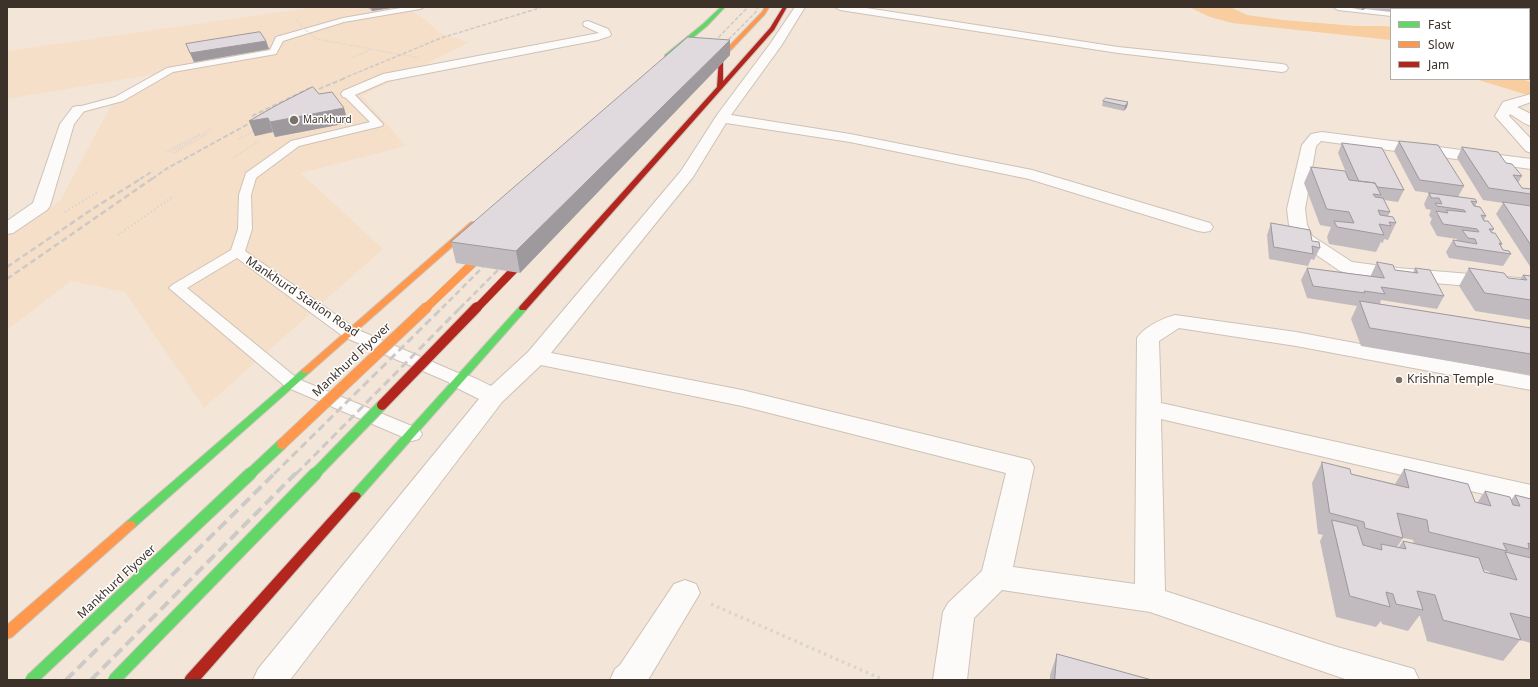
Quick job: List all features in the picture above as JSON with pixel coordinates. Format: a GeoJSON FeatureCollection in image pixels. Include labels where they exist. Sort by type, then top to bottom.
{"type":"FeatureCollection","features":[{"type":"Feature","properties":{"kind":"highway"},"geometry":{"type":"LineString","coordinates":[[657,65],[705,25],[723,7]]}},
{"type":"Feature","properties":{"kind":"highway"},"geometry":{"type":"LineString","coordinates":[[705,74],[764,13],[767,7]]}},
{"type":"Feature","properties":{"kind":"highway"},"geometry":{"type":"LineString","coordinates":[[192,680],[772,28],[785,7]]}},
{"type":"Feature","properties":{"kind":"highway"},"geometry":{"type":"LineString","coordinates":[[720,87],[721,59]]}},
{"type":"Feature","properties":{"kind":"highway"},"geometry":{"type":"LineString","coordinates":[[7,633],[480,219]]}},
{"type":"Feature","properties":{"kind":"highway","name":"Mankhurd Flyover"},"geometry":{"type":"LineString","coordinates":[[31,680],[502,236]]}},
{"type":"Feature","properties":{"kind":"highway"},"geometry":{"type":"LineString","coordinates":[[114,680],[538,245]]}},
{"type":"Feature","properties":{"kind":"street"},"geometry":{"type":"LineString","coordinates":[[270,680],[494,397],[536,358],[687,174],[722,118],[775,46],[800,7]]}},
{"type":"Feature","properties":{"kind":"street"},"geometry":{"type":"LineString","coordinates":[[840,7],[1118,50],[1282,68]]}},
{"type":"Feature","properties":{"kind":"street"},"geometry":{"type":"LineString","coordinates":[[1338,7],[1390,13]]}},
{"type":"Feature","properties":{"kind":"street"},"geometry":{"type":"LineString","coordinates":[[348,94],[383,78],[606,34],[604,31],[588,24]]}},
{"type":"Feature","properties":{"kind":"street"},"geometry":{"type":"LineString","coordinates":[[1530,146],[1502,116],[1507,107],[1531,98]]}},
{"type":"Feature","properties":{"kind":"street"},"geometry":{"type":"LineString","coordinates":[[1507,107],[1525,116],[1531,122]]}},
{"type":"Feature","properties":{"kind":"street"},"geometry":{"type":"LineString","coordinates":[[7,229],[40,206],[67,124],[78,110]]}},
{"type":"Feature","properties":{"kind":"street"},"geometry":{"type":"LineString","coordinates":[[722,118],[850,138],[1032,175],[1204,226]]}},
{"type":"Feature","properties":{"kind":"street"},"geometry":{"type":"LineString","coordinates":[[1531,164],[1322,136],[1316,137],[1309,145],[1296,209],[1298,224],[1305,239],[1347,266],[1397,274],[1531,285]]}},
{"type":"Feature","properties":{"kind":"street"},"geometry":{"type":"LineString","coordinates":[[1150,599],[1148,338],[1175,321],[1296,339],[1531,383]]}},
{"type":"Feature","properties":{"kind":"street"},"geometry":{"type":"LineString","coordinates":[[536,358],[742,398],[1021,467],[996,577],[959,612],[950,680]]}},
{"type":"Feature","properties":{"kind":"street"},"geometry":{"type":"LineString","coordinates":[[459,380],[494,397]]}},
{"type":"Feature","properties":{"kind":"street"},"geometry":{"type":"LineString","coordinates":[[1148,408],[1531,495]]}},
{"type":"Feature","properties":{"kind":"street"},"geometry":{"type":"LineString","coordinates":[[996,577],[1150,599],[1334,661],[1402,680]]}},
{"type":"Feature","properties":{"kind":"street"},"geometry":{"type":"LineString","coordinates":[[627,680],[632,676],[685,593]]}},
{"type":"Feature","properties":{"kind":"lane"},"geometry":{"type":"LineString","coordinates":[[78,110],[119,99],[170,70],[273,52],[279,39],[343,20],[420,7]]}},
{"type":"Feature","properties":{"kind":"lane"},"geometry":{"type":"LineString","coordinates":[[237,252],[245,229],[245,195],[250,176],[295,143],[378,124],[348,94]]}},
{"type":"Feature","properties":{"kind":"lane","name":"Mankhurd Station Road"},"geometry":{"type":"LineString","coordinates":[[292,383],[177,288],[237,252],[350,333],[459,380]]}},
{"type":"Feature","properties":{"kind":"lane"},"geometry":{"type":"LineString","coordinates":[[292,383],[412,434]]}},
{"type":"Feature","properties":{"kind":"path"},"geometry":{"type":"LineString","coordinates":[[297,20],[303,28],[317,39],[419,58]]}},
{"type":"Feature","properties":{"kind":"path"},"geometry":{"type":"LineString","coordinates":[[353,57],[371,50]]}},
{"type":"Feature","properties":{"kind":"path"},"geometry":{"type":"LineString","coordinates":[[240,139],[259,128]]}},
{"type":"Feature","properties":{"kind":"path"},"geometry":{"type":"LineString","coordinates":[[171,152],[212,129]]}},
{"type":"Feature","properties":{"kind":"path"},"geometry":{"type":"LineString","coordinates":[[166,152],[200,134]]}},
{"type":"Feature","properties":{"kind":"path"},"geometry":{"type":"LineString","coordinates":[[174,153],[207,134]]}},
{"type":"Feature","properties":{"kind":"path"},"geometry":{"type":"LineString","coordinates":[[234,157],[258,142]]}},
{"type":"Feature","properties":{"kind":"path"},"geometry":{"type":"LineString","coordinates":[[68,210],[98,192]]}},
{"type":"Feature","properties":{"kind":"path"},"geometry":{"type":"LineString","coordinates":[[118,235],[174,196]]}},
{"type":"Feature","properties":{"kind":"path"},"geometry":{"type":"LineString","coordinates":[[685,593],[884,680]]}},
{"type":"Feature","properties":{"kind":"shaded area"},"geometry":{"type":"Polygon","coordinates":[[[315,7],[405,7],[423,18],[440,33],[470,42],[362,96],[406,146],[301,173],[383,249],[204,408],[125,292],[71,281],[7,330],[7,236],[60,201],[110,107],[174,71],[7,99],[7,51],[315,7]]]}},
{"type":"Feature","properties":{"kind":"shaded area"},"geometry":{"type":"Polygon","coordinates":[[[1189,7],[1230,7],[1247,15],[1283,20],[1356,26],[1390,27],[1390,40],[1232,23],[1210,17],[1189,7]]]}},
{"type":"Feature","properties":{"kind":"shaded area"},"geometry":{"type":"Polygon","coordinates":[[[1478,80],[1524,80],[1531,82],[1531,96],[1478,80]]]}},
{"type":"Feature","properties":{"kind":"building"},"geometry":{"type":"Polygon","coordinates":[[[260,32],[266,41],[190,53],[186,44],[260,32]]]}},
{"type":"Feature","properties":{"kind":"building"},"geometry":{"type":"Polygon","coordinates":[[[688,37],[730,40],[516,251],[451,242],[688,37]]]}},
{"type":"Feature","properties":{"kind":"building"},"geometry":{"type":"Polygon","coordinates":[[[313,87],[319,94],[332,92],[344,108],[270,122],[268,118],[249,121],[277,105],[313,87]]]}},
{"type":"Feature","properties":{"kind":"building"},"geometry":{"type":"Polygon","coordinates":[[[1106,98],[1128,102],[1125,106],[1103,101],[1106,98]]]}},
{"type":"Feature","properties":{"kind":"building"},"geometry":{"type":"Polygon","coordinates":[[[1399,141],[1438,145],[1464,186],[1420,180],[1399,141]]]}},
{"type":"Feature","properties":{"kind":"building"},"geometry":{"type":"Polygon","coordinates":[[[1342,143],[1382,148],[1404,190],[1377,187],[1375,183],[1359,181],[1342,143]]]}},
{"type":"Feature","properties":{"kind":"building"},"geometry":{"type":"Polygon","coordinates":[[[1462,147],[1498,152],[1506,163],[1512,164],[1522,176],[1513,175],[1522,188],[1531,189],[1531,194],[1489,188],[1462,147]]]}},
{"type":"Feature","properties":{"kind":"building"},"geometry":{"type":"Polygon","coordinates":[[[1311,167],[1345,171],[1349,180],[1375,183],[1381,195],[1373,194],[1375,197],[1383,198],[1390,212],[1378,210],[1380,215],[1393,217],[1396,223],[1389,222],[1391,226],[1379,224],[1384,235],[1337,227],[1334,221],[1354,223],[1349,212],[1327,209],[1311,167]]]}},
{"type":"Feature","properties":{"kind":"building"},"geometry":{"type":"Polygon","coordinates":[[[1429,193],[1475,199],[1477,202],[1471,201],[1474,206],[1480,207],[1486,216],[1481,215],[1484,221],[1488,221],[1494,229],[1489,229],[1492,233],[1495,233],[1502,244],[1499,243],[1503,250],[1509,251],[1511,254],[1456,246],[1453,240],[1477,244],[1475,239],[1468,238],[1462,230],[1479,232],[1477,229],[1443,224],[1436,211],[1448,213],[1446,210],[1466,212],[1464,210],[1437,206],[1435,203],[1442,204],[1439,198],[1432,198],[1429,193]]]}},
{"type":"Feature","properties":{"kind":"building"},"geometry":{"type":"Polygon","coordinates":[[[1503,202],[1531,206],[1531,245],[1503,202]]]}},
{"type":"Feature","properties":{"kind":"building"},"geometry":{"type":"Polygon","coordinates":[[[1271,223],[1310,230],[1312,241],[1319,242],[1320,248],[1312,246],[1313,254],[1274,247],[1271,223]]]}},
{"type":"Feature","properties":{"kind":"building"},"geometry":{"type":"Polygon","coordinates":[[[1377,262],[1393,265],[1395,270],[1418,273],[1415,268],[1430,270],[1444,296],[1381,287],[1385,294],[1364,291],[1365,293],[1313,286],[1307,268],[1384,278],[1377,262]]]}},
{"type":"Feature","properties":{"kind":"building"},"geometry":{"type":"Polygon","coordinates":[[[1469,268],[1504,273],[1508,278],[1527,280],[1523,275],[1531,276],[1531,300],[1485,293],[1469,268]]]}},
{"type":"Feature","properties":{"kind":"building"},"geometry":{"type":"Polygon","coordinates":[[[1360,301],[1531,328],[1531,354],[1370,328],[1360,301]]]}},
{"type":"Feature","properties":{"kind":"building"},"geometry":{"type":"Polygon","coordinates":[[[1322,462],[1350,469],[1351,474],[1409,488],[1404,469],[1468,484],[1475,502],[1491,506],[1485,491],[1510,497],[1513,505],[1520,506],[1515,495],[1531,499],[1531,544],[1528,543],[1529,549],[1503,543],[1507,551],[1429,532],[1427,520],[1397,513],[1403,538],[1365,528],[1364,522],[1330,513],[1322,462]]]}},
{"type":"Feature","properties":{"kind":"building"},"geometry":{"type":"Polygon","coordinates":[[[1332,520],[1357,526],[1363,545],[1382,550],[1381,544],[1406,549],[1403,541],[1479,558],[1484,572],[1517,580],[1505,552],[1531,558],[1531,618],[1510,613],[1521,640],[1443,620],[1435,595],[1417,591],[1423,610],[1396,604],[1393,594],[1386,592],[1390,607],[1350,596],[1332,520]]]}},
{"type":"Feature","properties":{"kind":"building"},"geometry":{"type":"Polygon","coordinates":[[[1057,654],[1152,680],[1055,680],[1057,654]]]}},
{"type":"Feature","properties":{"kind":"railway"},"geometry":{"type":"LineString","coordinates":[[342,79],[441,38],[543,7]]}},
{"type":"Feature","properties":{"kind":"railway"},"geometry":{"type":"LineString","coordinates":[[710,46],[748,7]]}},
{"type":"Feature","properties":{"kind":"railway"},"geometry":{"type":"LineString","coordinates":[[720,48],[755,13],[758,7]]}},
{"type":"Feature","properties":{"kind":"railway"},"geometry":{"type":"LineString","coordinates":[[305,95],[345,78]]}},
{"type":"Feature","properties":{"kind":"railway"},"geometry":{"type":"LineString","coordinates":[[252,116],[310,88]]}},
{"type":"Feature","properties":{"kind":"railway"},"geometry":{"type":"LineString","coordinates":[[152,179],[166,169],[261,117]]}},
{"type":"Feature","properties":{"kind":"railway"},"geometry":{"type":"LineString","coordinates":[[140,179],[153,171]]}},
{"type":"Feature","properties":{"kind":"railway"},"geometry":{"type":"LineString","coordinates":[[7,267],[94,208],[142,178]]}},
{"type":"Feature","properties":{"kind":"railway"},"geometry":{"type":"LineString","coordinates":[[7,279],[153,178]]}},
{"type":"Feature","properties":{"kind":"railway"},"geometry":{"type":"LineString","coordinates":[[443,307],[483,267]]}},
{"type":"Feature","properties":{"kind":"railway"},"geometry":{"type":"LineString","coordinates":[[461,307],[499,269]]}},
{"type":"Feature","properties":{"kind":"railway"},"geometry":{"type":"LineString","coordinates":[[274,474],[443,307]]}},
{"type":"Feature","properties":{"kind":"railway"},"geometry":{"type":"LineString","coordinates":[[296,474],[461,307]]}},
{"type":"Feature","properties":{"kind":"railway"},"geometry":{"type":"LineString","coordinates":[[66,680],[275,473]]}},
{"type":"Feature","properties":{"kind":"railway"},"geometry":{"type":"LineString","coordinates":[[91,680],[296,473]]}},
{"type":"Feature","properties":{"kind":"traffic: fast"},"geometry":{"type":"LineString","coordinates":[[667,56],[705,25],[723,7]]}},
{"type":"Feature","properties":{"kind":"traffic: fast"},"geometry":{"type":"LineString","coordinates":[[355,496],[523,308]]}},
{"type":"Feature","properties":{"kind":"traffic: fast"},"geometry":{"type":"LineString","coordinates":[[130,525],[306,371]]}},
{"type":"Feature","properties":{"kind":"traffic: fast"},"geometry":{"type":"LineString","coordinates":[[114,680],[382,405]]}},
{"type":"Feature","properties":{"kind":"traffic: fast"},"geometry":{"type":"LineString","coordinates":[[31,680],[282,444]]}},
{"type":"Feature","properties":{"kind":"traffic: slow"},"geometry":{"type":"LineString","coordinates":[[710,69],[764,13],[767,7]]}},
{"type":"Feature","properties":{"kind":"traffic: slow"},"geometry":{"type":"LineString","coordinates":[[306,371],[474,224]]}},
{"type":"Feature","properties":{"kind":"traffic: slow"},"geometry":{"type":"LineString","coordinates":[[282,444],[493,244]]}},
{"type":"Feature","properties":{"kind":"traffic: slow"},"geometry":{"type":"LineString","coordinates":[[7,633],[130,525]]}},
{"type":"Feature","properties":{"kind":"traffic: jam"},"geometry":{"type":"LineString","coordinates":[[720,87],[772,29],[785,7]]}},
{"type":"Feature","properties":{"kind":"traffic: jam"},"geometry":{"type":"LineString","coordinates":[[523,308],[720,87],[721,59]]}},
{"type":"Feature","properties":{"kind":"traffic: jam"},"geometry":{"type":"LineString","coordinates":[[382,405],[533,250]]}},
{"type":"Feature","properties":{"kind":"traffic: jam"},"geometry":{"type":"LineString","coordinates":[[191,680],[355,496]]}},
{"type":"Feature","properties":{"kind":"place","name":"Mankhurd"},"geometry":{"type":"Point","coordinates":[294,120]}},
{"type":"Feature","properties":{"kind":"place","name":"Krishna Temple"},"geometry":{"type":"Point","coordinates":[1399,380]}}]}
